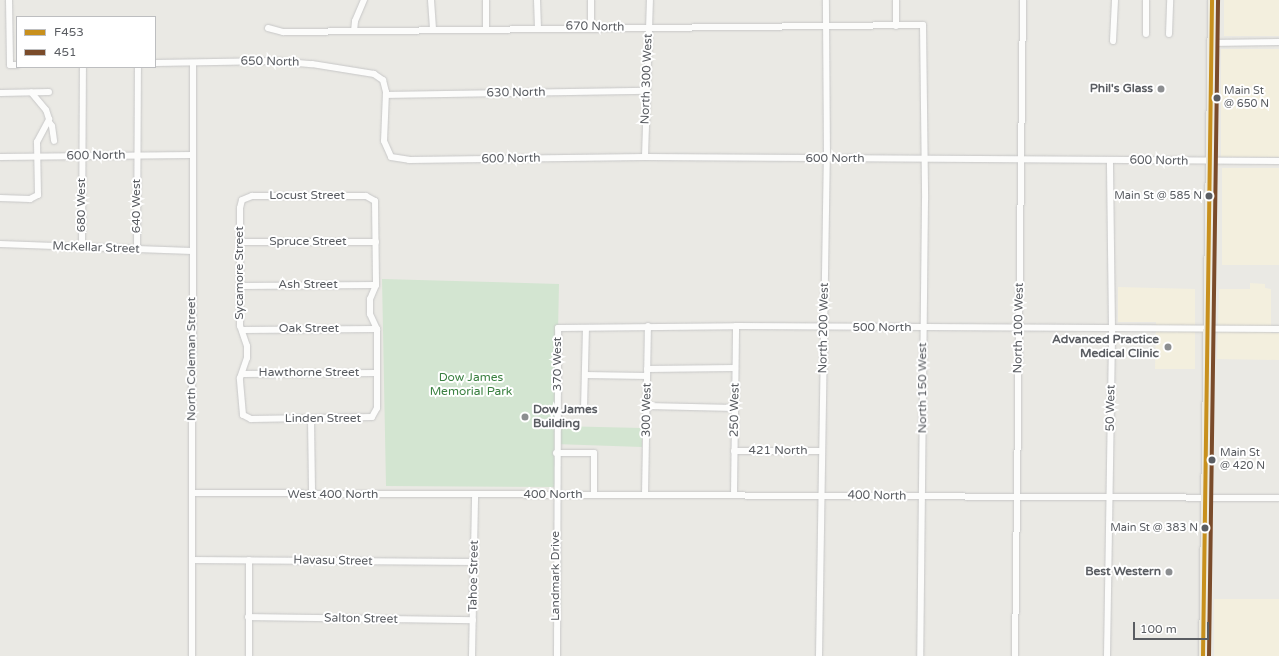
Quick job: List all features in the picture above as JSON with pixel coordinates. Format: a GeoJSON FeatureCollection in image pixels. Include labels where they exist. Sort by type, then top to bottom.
{"type":"FeatureCollection","features":[{"type":"Feature","properties":{"kind":"highway"},"geometry":{"type":"LineString","coordinates":[[1203,656],[1212,0]]}},
{"type":"Feature","properties":{"kind":"street"},"geometry":{"type":"LineString","coordinates":[[9,0],[10,65],[16,65]]}},
{"type":"Feature","properties":{"kind":"street"},"geometry":{"type":"LineString","coordinates":[[354,32],[355,21],[364,0]]}},
{"type":"Feature","properties":{"kind":"street"},"geometry":{"type":"LineString","coordinates":[[431,0],[433,30]]}},
{"type":"Feature","properties":{"kind":"street"},"geometry":{"type":"LineString","coordinates":[[486,0],[486,30]]}},
{"type":"Feature","properties":{"kind":"street"},"geometry":{"type":"LineString","coordinates":[[538,0],[538,27]]}},
{"type":"Feature","properties":{"kind":"street"},"geometry":{"type":"LineString","coordinates":[[591,0],[592,26]]}},
{"type":"Feature","properties":{"kind":"street","name":"North 300 West"},"geometry":{"type":"LineString","coordinates":[[646,157],[646,91],[650,0]]}},
{"type":"Feature","properties":{"kind":"street","name":"North 200 West"},"geometry":{"type":"LineString","coordinates":[[819,656],[826,159],[826,0]]}},
{"type":"Feature","properties":{"kind":"street"},"geometry":{"type":"LineString","coordinates":[[896,0],[896,26]]}},
{"type":"Feature","properties":{"kind":"street","name":"North 100 West"},"geometry":{"type":"LineString","coordinates":[[1015,656],[1018,329],[1023,159],[1023,0]]}},
{"type":"Feature","properties":{"kind":"street"},"geometry":{"type":"LineString","coordinates":[[1113,41],[1115,0]]}},
{"type":"Feature","properties":{"kind":"street"},"geometry":{"type":"LineString","coordinates":[[1146,0],[1146,34]]}},
{"type":"Feature","properties":{"kind":"street"},"geometry":{"type":"LineString","coordinates":[[1169,34],[1170,0]]}},
{"type":"Feature","properties":{"kind":"street","name":"670 North"},"geometry":{"type":"LineString","coordinates":[[268,28],[283,32],[354,32],[486,30],[592,26],[649,29],[896,26],[923,24]]}},
{"type":"Feature","properties":{"kind":"street","name":"North 150 West"},"geometry":{"type":"LineString","coordinates":[[920,656],[924,158],[923,24]]}},
{"type":"Feature","properties":{"kind":"street"},"geometry":{"type":"LineString","coordinates":[[1211,43],[1279,42]]}},
{"type":"Feature","properties":{"kind":"street","name":"650 North"},"geometry":{"type":"LineString","coordinates":[[156,63],[298,62],[358,70],[383,80],[386,95]]}},
{"type":"Feature","properties":{"kind":"street","name":"North Coleman Street"},"geometry":{"type":"LineString","coordinates":[[192,63],[192,656]]}},
{"type":"Feature","properties":{"kind":"street","name":"680 West"},"geometry":{"type":"LineString","coordinates":[[82,247],[83,68]]}},
{"type":"Feature","properties":{"kind":"street","name":"640 West"},"geometry":{"type":"LineString","coordinates":[[137,249],[138,68]]}},
{"type":"Feature","properties":{"kind":"street","name":"630 North"},"geometry":{"type":"LineString","coordinates":[[386,95],[646,91]]}},
{"type":"Feature","properties":{"kind":"street"},"geometry":{"type":"LineString","coordinates":[[31,92],[46,110],[49,122],[52,126],[54,141]]}},
{"type":"Feature","properties":{"kind":"street"},"geometry":{"type":"LineString","coordinates":[[0,93],[49,92]]}},
{"type":"Feature","properties":{"kind":"street","name":"600 North"},"geometry":{"type":"LineString","coordinates":[[386,95],[384,142],[391,157],[409,160],[646,157],[1279,161]]}},
{"type":"Feature","properties":{"kind":"street"},"geometry":{"type":"LineString","coordinates":[[0,198],[37,198],[39,157],[37,142],[49,122]]}},
{"type":"Feature","properties":{"kind":"street","name":"600 North"},"geometry":{"type":"LineString","coordinates":[[0,157],[192,155]]}},
{"type":"Feature","properties":{"kind":"street","name":"50 West"},"geometry":{"type":"LineString","coordinates":[[1107,656],[1112,330],[1110,160]]}},
{"type":"Feature","properties":{"kind":"street","name":"Locust Street"},"geometry":{"type":"LineString","coordinates":[[242,200],[252,196],[366,196],[373,198]]}},
{"type":"Feature","properties":{"kind":"street","name":"Linden Street"},"geometry":{"type":"LineString","coordinates":[[243,415],[251,419],[372,417],[377,408],[376,329],[370,314],[370,298],[376,285],[376,242],[373,198]]}},
{"type":"Feature","properties":{"kind":"street","name":"Sycamore Street"},"geometry":{"type":"LineString","coordinates":[[242,200],[240,286],[242,330],[247,346],[247,358],[242,374],[241,407],[243,415]]}},
{"type":"Feature","properties":{"kind":"street","name":"Spruce Street"},"geometry":{"type":"LineString","coordinates":[[240,242],[376,242]]}},
{"type":"Feature","properties":{"kind":"street","name":"McKellar Street"},"geometry":{"type":"LineString","coordinates":[[0,244],[192,251]]}},
{"type":"Feature","properties":{"kind":"street","name":"Ash Street"},"geometry":{"type":"LineString","coordinates":[[240,286],[376,285]]}},
{"type":"Feature","properties":{"kind":"street","name":"300 West"},"geometry":{"type":"LineString","coordinates":[[645,495],[648,326]]}},
{"type":"Feature","properties":{"kind":"street","name":"500 North"},"geometry":{"type":"LineString","coordinates":[[558,328],[736,326],[1112,330],[1279,329]]}},
{"type":"Feature","properties":{"kind":"street","name":"250 West"},"geometry":{"type":"LineString","coordinates":[[734,495],[736,326]]}},
{"type":"Feature","properties":{"kind":"street","name":"370 West"},"geometry":{"type":"LineString","coordinates":[[556,495],[558,328]]}},
{"type":"Feature","properties":{"kind":"street"},"geometry":{"type":"LineString","coordinates":[[584,409],[586,328]]}},
{"type":"Feature","properties":{"kind":"street","name":"Oak Street"},"geometry":{"type":"LineString","coordinates":[[242,330],[376,329]]}},
{"type":"Feature","properties":{"kind":"street"},"geometry":{"type":"LineString","coordinates":[[585,375],[735,368]]}},
{"type":"Feature","properties":{"kind":"street","name":"Hawthorne Street"},"geometry":{"type":"LineString","coordinates":[[242,374],[377,373]]}},
{"type":"Feature","properties":{"kind":"street"},"geometry":{"type":"LineString","coordinates":[[647,406],[735,408]]}},
{"type":"Feature","properties":{"kind":"street"},"geometry":{"type":"LineString","coordinates":[[311,419],[312,494]]}},
{"type":"Feature","properties":{"kind":"street","name":"421 North"},"geometry":{"type":"LineString","coordinates":[[734,451],[822,451]]}},
{"type":"Feature","properties":{"kind":"street"},"geometry":{"type":"LineString","coordinates":[[556,453],[594,453],[594,495]]}},
{"type":"Feature","properties":{"kind":"street","name":"West 400 North"},"geometry":{"type":"LineString","coordinates":[[192,493],[475,495]]}},
{"type":"Feature","properties":{"kind":"street","name":"400 North"},"geometry":{"type":"LineString","coordinates":[[475,495],[822,495],[922,497],[1279,498]]}},
{"type":"Feature","properties":{"kind":"street","name":"Tahoe Street"},"geometry":{"type":"LineString","coordinates":[[472,656],[475,495]]}},
{"type":"Feature","properties":{"kind":"street","name":"Landmark Drive"},"geometry":{"type":"LineString","coordinates":[[556,495],[557,656]]}},
{"type":"Feature","properties":{"kind":"street","name":"Havasu Street"},"geometry":{"type":"LineString","coordinates":[[192,560],[474,562]]}},
{"type":"Feature","properties":{"kind":"street"},"geometry":{"type":"LineString","coordinates":[[248,656],[249,560]]}},
{"type":"Feature","properties":{"kind":"street","name":"Salton Street"},"geometry":{"type":"LineString","coordinates":[[248,617],[473,620]]}},
{"type":"Feature","properties":{"kind":"shaded area"},"geometry":{"type":"Polygon","coordinates":[[[1224,0],[1279,0],[1279,36],[1224,36],[1224,0]]]}},
{"type":"Feature","properties":{"kind":"shaded area"},"geometry":{"type":"Polygon","coordinates":[[[1221,49],[1279,49],[1279,157],[1221,157],[1221,49]]]}},
{"type":"Feature","properties":{"kind":"shaded area"},"geometry":{"type":"Polygon","coordinates":[[[1222,168],[1279,168],[1279,265],[1222,265],[1222,168]]]}},
{"type":"Feature","properties":{"kind":"shaded area"},"geometry":{"type":"Polygon","coordinates":[[[1250,283],[1265,284],[1265,288],[1271,289],[1271,333],[1279,333],[1279,360],[1217,359],[1219,289],[1250,289],[1250,283]]]}},
{"type":"Feature","properties":{"kind":"shaded area"},"geometry":{"type":"Polygon","coordinates":[[[1118,287],[1195,289],[1195,369],[1155,369],[1156,322],[1118,322],[1118,287]]]}},
{"type":"Feature","properties":{"kind":"shaded area"},"geometry":{"type":"Polygon","coordinates":[[[1214,599],[1279,599],[1279,656],[1214,656],[1214,599]]]}},
{"type":"Feature","properties":{"kind":"green space","name":"Dow James Memorial Park"},"geometry":{"type":"Polygon","coordinates":[[[382,279],[559,284],[556,426],[642,428],[642,447],[555,444],[555,487],[386,486],[382,279]]]}},
{"type":"Feature","properties":{"kind":"transit line","name":"F453"},"geometry":{"type":"LineString","coordinates":[[1203,656],[1212,0]]}},
{"type":"Feature","properties":{"kind":"transit line","name":"451"},"geometry":{"type":"LineString","coordinates":[[1209,656],[1218,0]]}},
{"type":"Feature","properties":{"kind":"place","name":"Phil's Glass"},"geometry":{"type":"Point","coordinates":[1161,89]}},
{"type":"Feature","properties":{"kind":"place","name":"Main St @ 650 N"},"geometry":{"type":"Point","coordinates":[1217,98]}},
{"type":"Feature","properties":{"kind":"place","name":"Main St @ 585 N"},"geometry":{"type":"Point","coordinates":[1209,196]}},
{"type":"Feature","properties":{"kind":"place","name":"Advanced Practice Medical Clinic"},"geometry":{"type":"Point","coordinates":[1168,347]}},
{"type":"Feature","properties":{"kind":"place","name":"Dow James Building"},"geometry":{"type":"Point","coordinates":[525,417]}},
{"type":"Feature","properties":{"kind":"place","name":"Main St @ 420 N"},"geometry":{"type":"Point","coordinates":[1212,460]}},
{"type":"Feature","properties":{"kind":"place","name":"Main St @ 383 N"},"geometry":{"type":"Point","coordinates":[1205,528]}},
{"type":"Feature","properties":{"kind":"place","name":"Best Western"},"geometry":{"type":"Point","coordinates":[1169,572]}}]}
